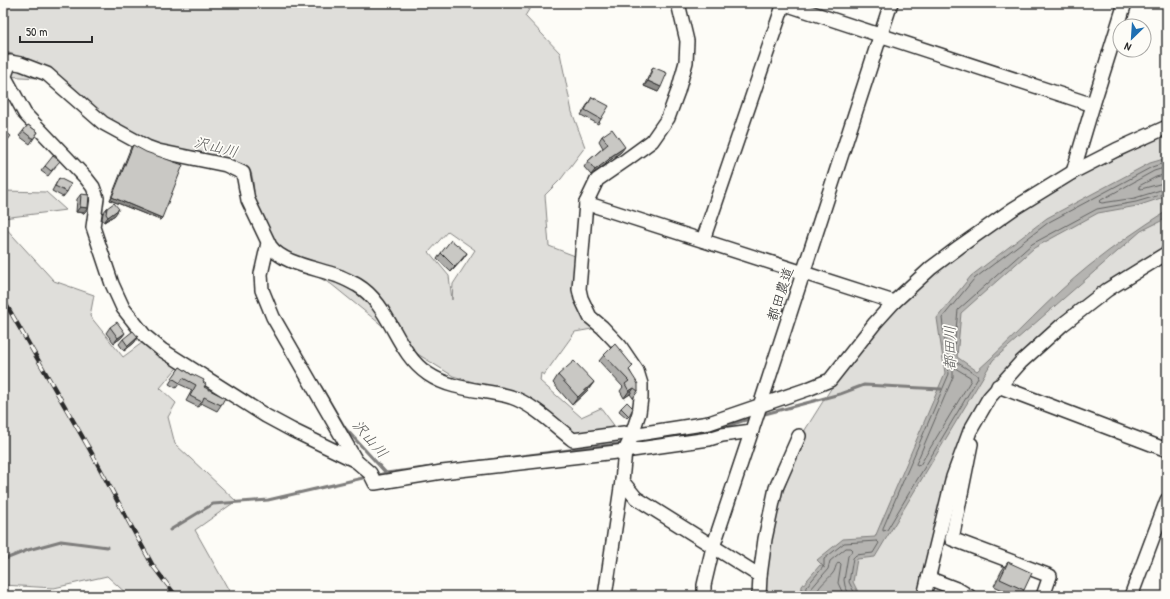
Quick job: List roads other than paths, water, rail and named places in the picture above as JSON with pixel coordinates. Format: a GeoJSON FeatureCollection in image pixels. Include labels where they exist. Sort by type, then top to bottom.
{"type":"FeatureCollection","features":[{"type":"Feature","properties":{"kind":"street"},"geometry":{"type":"LineString","coordinates":[[605,596],[628,443],[639,414],[641,384],[637,371],[620,346],[590,317],[581,298],[579,290],[586,203],[597,180],[652,141],[668,118],[678,91],[686,62],[686,41],[678,3]]}},
{"type":"Feature","properties":{"kind":"street"},"geometry":{"type":"LineString","coordinates":[[703,240],[784,3],[1092,105]]}},
{"type":"Feature","properties":{"kind":"street","name":"都田農道"},"geometry":{"type":"LineString","coordinates":[[704,596],[704,586],[712,547],[753,428],[891,3]]}},
{"type":"Feature","properties":{"kind":"street"},"geometry":{"type":"LineString","coordinates":[[1073,172],[1092,105],[1125,3]]}},
{"type":"Feature","properties":{"kind":"street"},"geometry":{"type":"LineString","coordinates":[[356,461],[266,416],[162,350],[145,336],[124,308],[112,284],[93,227],[97,198],[93,187],[25,114],[4,77],[10,62],[21,64],[47,74],[103,123],[147,147],[226,165],[243,173],[248,200],[271,247],[299,264],[338,276],[366,292],[377,303],[408,354],[426,374],[453,386],[512,397],[527,404],[573,440],[624,434],[628,443]]}},
{"type":"Feature","properties":{"kind":"street"},"geometry":{"type":"LineString","coordinates":[[271,247],[261,274],[262,290],[273,317],[356,461],[373,478],[442,472],[628,443],[709,423],[759,407],[830,380],[875,323],[894,302],[931,268],[1020,205],[1073,172],[1116,150],[1167,127]]}},
{"type":"Feature","properties":{"kind":"street"},"geometry":{"type":"LineString","coordinates":[[586,203],[894,302]]}},
{"type":"Feature","properties":{"kind":"street"},"geometry":{"type":"LineString","coordinates":[[924,596],[959,458],[976,419],[989,398],[998,386],[1036,347],[1084,307],[1131,274],[1167,253]]}},
{"type":"Feature","properties":{"kind":"street"},"geometry":{"type":"LineString","coordinates":[[998,386],[1167,450]]}},
{"type":"Feature","properties":{"kind":"street"},"geometry":{"type":"LineString","coordinates":[[976,419],[952,539],[1050,576],[1043,596]]}},
{"type":"Feature","properties":{"kind":"street"},"geometry":{"type":"LineString","coordinates":[[628,443],[709,439],[753,428]]}},
{"type":"Feature","properties":{"kind":"street"},"geometry":{"type":"LineString","coordinates":[[759,596],[760,576],[776,488],[799,436]]}},
{"type":"Feature","properties":{"kind":"street"},"geometry":{"type":"LineString","coordinates":[[622,481],[636,498],[760,576]]}},
{"type":"Feature","properties":{"kind":"street"},"geometry":{"type":"LineString","coordinates":[[1131,596],[1167,500]]}},
{"type":"Feature","properties":{"kind":"street"},"geometry":{"type":"LineString","coordinates":[[928,578],[959,590],[969,596]]}},
{"type":"Feature","properties":{"kind":"water","name":"都田川"},"geometry":{"type":"Polygon","coordinates":[[[1167,158],[1167,196],[1137,206],[1098,213],[1034,248],[961,313],[957,357],[977,371],[1074,278],[1118,244],[1167,211],[1167,218],[1141,231],[993,360],[875,557],[857,559],[853,582],[860,596],[801,596],[802,586],[820,565],[825,568],[817,560],[843,539],[875,537],[945,373],[937,318],[971,276],[1047,218],[1150,163],[1167,158]]]}},
{"type":"Feature","properties":{"kind":"waterway","name":"沢山川"},"geometry":{"type":"LineString","coordinates":[[3,52],[20,58]]}},
{"type":"Feature","properties":{"kind":"waterway","name":"沢山川"},"geometry":{"type":"LineString","coordinates":[[194,152],[208,155]]}},
{"type":"Feature","properties":{"kind":"waterway","name":"沢山川"},"geometry":{"type":"LineString","coordinates":[[234,162],[245,167],[250,172],[253,191]]}},
{"type":"Feature","properties":{"kind":"waterway"},"geometry":{"type":"LineString","coordinates":[[761,415],[840,394],[864,385],[941,389]]}},
{"type":"Feature","properties":{"kind":"waterway","name":"沢山川"},"geometry":{"type":"LineString","coordinates":[[321,387],[345,428],[386,473]]}},
{"type":"Feature","properties":{"kind":"waterway"},"geometry":{"type":"LineString","coordinates":[[704,433],[752,418]]}},
{"type":"Feature","properties":{"kind":"waterway"},"geometry":{"type":"LineString","coordinates":[[633,443],[683,436]]}},
{"type":"Feature","properties":{"kind":"waterway"},"geometry":{"type":"LineString","coordinates":[[450,465],[625,443]]}},
{"type":"Feature","properties":{"kind":"waterway"},"geometry":{"type":"LineString","coordinates":[[375,476],[386,473],[440,466]]}},
{"type":"Feature","properties":{"kind":"waterway"},"geometry":{"type":"LineString","coordinates":[[170,530],[213,504],[268,500],[367,477]]}},
{"type":"Feature","properties":{"kind":"waterway"},"geometry":{"type":"LineString","coordinates":[[3,560],[28,550],[61,541],[107,547]]}},
{"type":"Feature","properties":{"kind":"railway"},"geometry":{"type":"LineString","coordinates":[[3,299],[90,450],[153,566],[176,596]]}}]}
